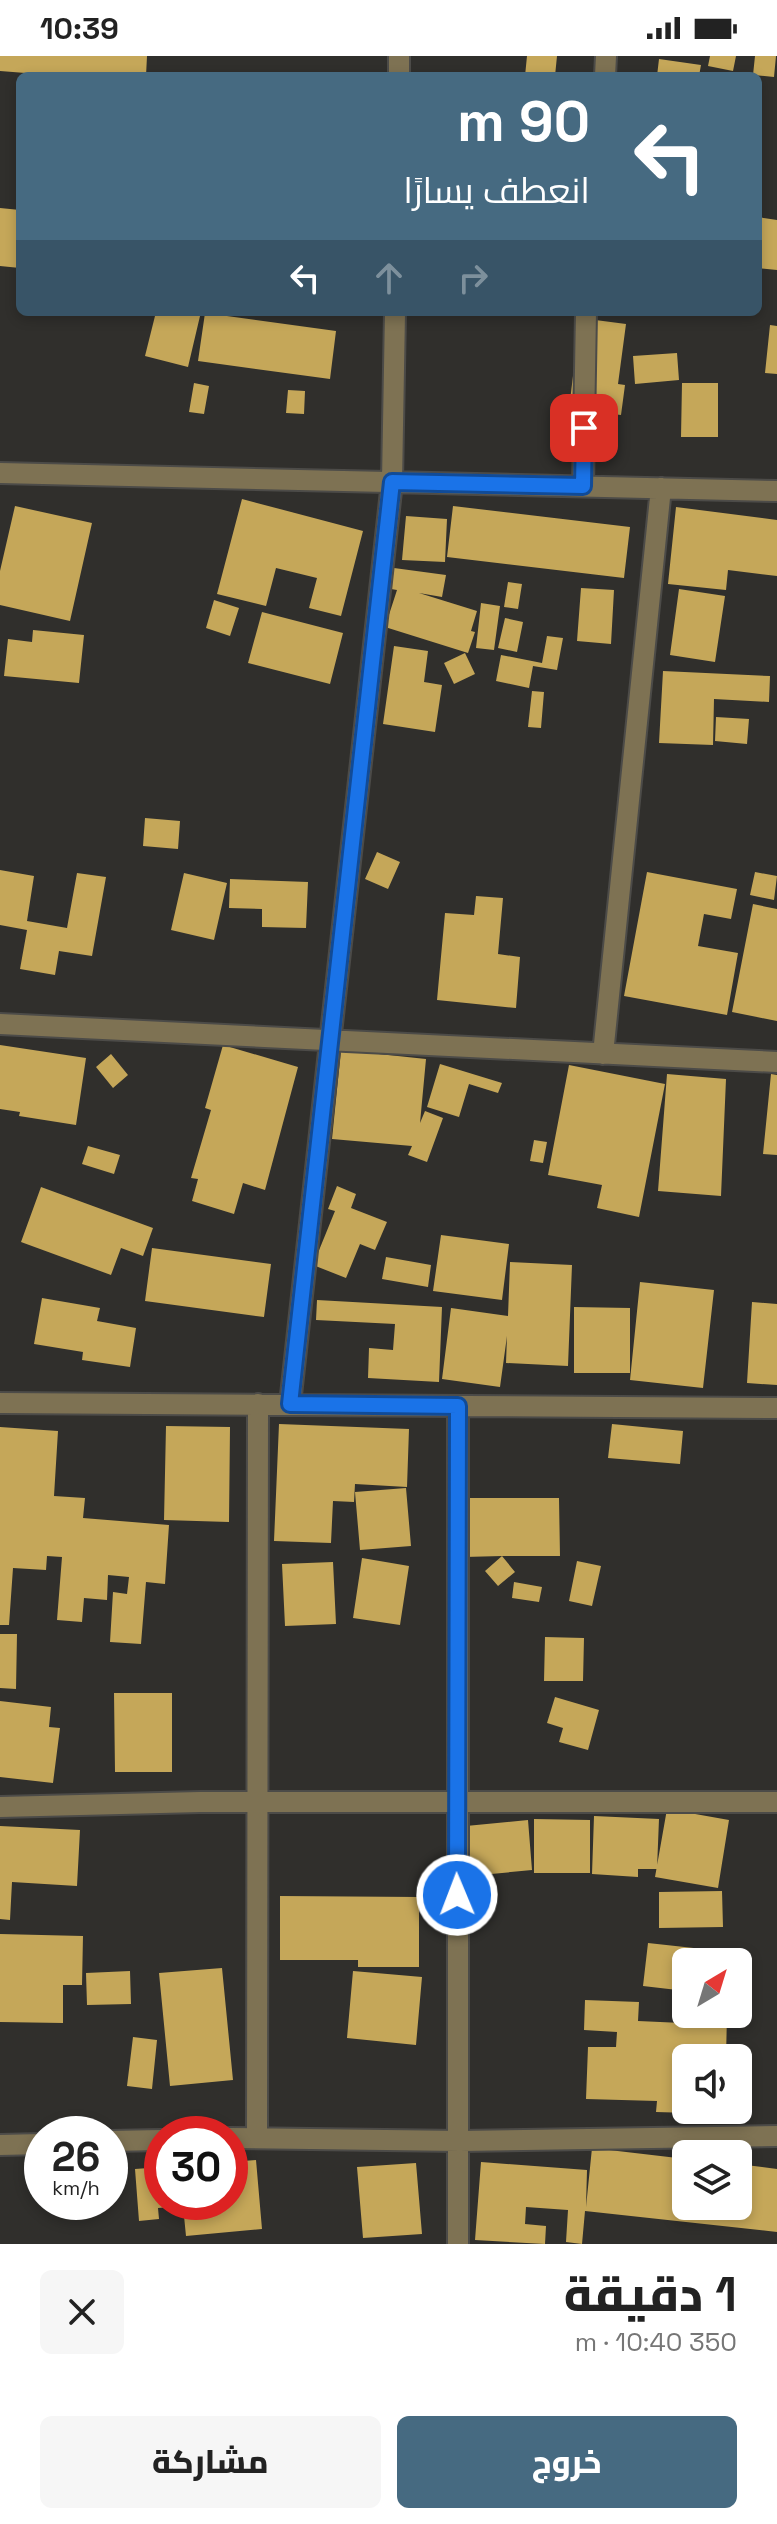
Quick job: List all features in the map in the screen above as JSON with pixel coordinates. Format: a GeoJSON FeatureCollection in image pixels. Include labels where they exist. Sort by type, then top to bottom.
{"type":"FeatureCollection","features":[{"type":"Feature","properties":{"kind":"street"},"geometry":{"type":"LineString","coordinates":[[290,1404],[392,482],[395,316]]}},
{"type":"Feature","properties":{"kind":"street"},"geometry":{"type":"LineString","coordinates":[[583,486],[586,316]]}},
{"type":"Feature","properties":{"kind":"street"},"geometry":{"type":"LineString","coordinates":[[0,473],[777,491]]}},
{"type":"Feature","properties":{"kind":"street"},"geometry":{"type":"LineString","coordinates":[[603,1054],[661,488]]}},
{"type":"Feature","properties":{"kind":"street"},"geometry":{"type":"LineString","coordinates":[[0,1024],[777,1062]]}},
{"type":"Feature","properties":{"kind":"street"},"geometry":{"type":"LineString","coordinates":[[0,1403],[777,1408]]}},
{"type":"Feature","properties":{"kind":"street"},"geometry":{"type":"LineString","coordinates":[[257,2137],[258,1404]]}},
{"type":"Feature","properties":{"kind":"street"},"geometry":{"type":"LineString","coordinates":[[458,1406],[458,2244]]}},
{"type":"Feature","properties":{"kind":"street"},"geometry":{"type":"LineString","coordinates":[[0,1807],[777,1802]]}},
{"type":"Feature","properties":{"kind":"street"},"geometry":{"type":"LineString","coordinates":[[248,2137],[460,2141],[777,2136]]}},
{"type":"Feature","properties":{"kind":"street"},"geometry":{"type":"LineString","coordinates":[[0,2145],[24,2144]]}},
{"type":"Feature","properties":{"kind":"building"},"geometry":{"type":"Polygon","coordinates":[[[0,56],[147,56],[146,72],[0,71],[0,56]]]}},
{"type":"Feature","properties":{"kind":"building"},"geometry":{"type":"Polygon","coordinates":[[[527,56],[557,56],[555,72],[525,72],[527,56]]]}},
{"type":"Feature","properties":{"kind":"building"},"geometry":{"type":"Polygon","coordinates":[[[710,56],[736,56],[733,71],[708,66],[710,56]]]}},
{"type":"Feature","properties":{"kind":"building"},"geometry":{"type":"Polygon","coordinates":[[[755,56],[776,56],[774,77],[753,72],[755,56]]]}},
{"type":"Feature","properties":{"kind":"building"},"geometry":{"type":"Polygon","coordinates":[[[659,59],[701,65],[700,72],[657,72],[659,59]]]}},
{"type":"Feature","properties":{"kind":"building"},"geometry":{"type":"Polygon","coordinates":[[[0,208],[16,210],[16,268],[0,266],[0,208]]]}},
{"type":"Feature","properties":{"kind":"building"},"geometry":{"type":"Polygon","coordinates":[[[762,218],[777,220],[777,270],[762,268],[762,218]]]}},
{"type":"Feature","properties":{"kind":"building"},"geometry":{"type":"Polygon","coordinates":[[[155,316],[200,316],[188,367],[145,356],[155,316]]]}},
{"type":"Feature","properties":{"kind":"building"},"geometry":{"type":"Polygon","coordinates":[[[205,316],[227,316],[336,331],[330,379],[198,361],[205,316]]]}},
{"type":"Feature","properties":{"kind":"building"},"geometry":{"type":"Polygon","coordinates":[[[580,318],[626,324],[618,384],[625,385],[621,415],[569,409],[580,318]]]}},
{"type":"Feature","properties":{"kind":"building"},"geometry":{"type":"Polygon","coordinates":[[[770,325],[777,326],[777,374],[765,373],[770,325]]]}},
{"type":"Feature","properties":{"kind":"building"},"geometry":{"type":"Polygon","coordinates":[[[677,353],[679,380],[635,384],[633,356],[677,353]]]}},
{"type":"Feature","properties":{"kind":"building"},"geometry":{"type":"Polygon","coordinates":[[[194,383],[209,386],[204,414],[189,412],[194,383]]]}},
{"type":"Feature","properties":{"kind":"building"},"geometry":{"type":"Polygon","coordinates":[[[682,383],[718,383],[718,437],[681,437],[682,383]]]}},
{"type":"Feature","properties":{"kind":"building"},"geometry":{"type":"Polygon","coordinates":[[[288,390],[305,391],[304,414],[286,413],[288,390]]]}},
{"type":"Feature","properties":{"kind":"building"},"geometry":{"type":"Polygon","coordinates":[[[242,499],[363,531],[341,616],[309,608],[317,578],[276,568],[266,606],[217,594],[242,499]]]}},
{"type":"Feature","properties":{"kind":"building"},"geometry":{"type":"Polygon","coordinates":[[[15,506],[92,523],[70,621],[0,605],[0,571],[15,506]]]}},
{"type":"Feature","properties":{"kind":"building"},"geometry":{"type":"Polygon","coordinates":[[[453,506],[630,527],[624,578],[447,557],[453,506]]]}},
{"type":"Feature","properties":{"kind":"building"},"geometry":{"type":"Polygon","coordinates":[[[676,507],[777,520],[777,576],[728,570],[726,590],[668,584],[676,507]]]}},
{"type":"Feature","properties":{"kind":"building"},"geometry":{"type":"Polygon","coordinates":[[[406,516],[447,519],[445,562],[402,560],[406,516]]]}},
{"type":"Feature","properties":{"kind":"building"},"geometry":{"type":"Polygon","coordinates":[[[394,568],[446,575],[442,597],[419,593],[477,611],[471,631],[475,632],[468,653],[385,627],[397,590],[391,589],[394,568]]]}},
{"type":"Feature","properties":{"kind":"building"},"geometry":{"type":"Polygon","coordinates":[[[508,582],[522,584],[518,609],[504,607],[508,582]]]}},
{"type":"Feature","properties":{"kind":"building"},"geometry":{"type":"Polygon","coordinates":[[[581,588],[614,590],[611,644],[577,641],[581,588]]]}},
{"type":"Feature","properties":{"kind":"building"},"geometry":{"type":"Polygon","coordinates":[[[679,589],[725,596],[715,662],[670,655],[679,589]]]}},
{"type":"Feature","properties":{"kind":"building"},"geometry":{"type":"Polygon","coordinates":[[[214,600],[239,608],[230,636],[206,628],[214,600]]]}},
{"type":"Feature","properties":{"kind":"building"},"geometry":{"type":"Polygon","coordinates":[[[481,603],[500,606],[494,650],[476,648],[481,603]]]}},
{"type":"Feature","properties":{"kind":"building"},"geometry":{"type":"Polygon","coordinates":[[[262,612],[343,633],[330,684],[248,663],[262,612]]]}},
{"type":"Feature","properties":{"kind":"building"},"geometry":{"type":"Polygon","coordinates":[[[505,618],[523,622],[517,652],[498,648],[505,618]]]}},
{"type":"Feature","properties":{"kind":"building"},"geometry":{"type":"Polygon","coordinates":[[[33,630],[84,635],[79,683],[4,676],[8,639],[32,642],[33,630]]]}},
{"type":"Feature","properties":{"kind":"building"},"geometry":{"type":"Polygon","coordinates":[[[547,636],[563,638],[557,670],[533,666],[529,688],[496,681],[501,655],[542,663],[547,636]]]}},
{"type":"Feature","properties":{"kind":"building"},"geometry":{"type":"Polygon","coordinates":[[[394,646],[428,651],[424,682],[442,685],[435,732],[383,724],[394,646]]]}},
{"type":"Feature","properties":{"kind":"building"},"geometry":{"type":"Polygon","coordinates":[[[465,653],[475,674],[454,684],[444,663],[465,653]]]}},
{"type":"Feature","properties":{"kind":"building"},"geometry":{"type":"Polygon","coordinates":[[[663,671],[770,676],[769,702],[714,699],[713,745],[659,743],[663,671]]]}},
{"type":"Feature","properties":{"kind":"building"},"geometry":{"type":"Polygon","coordinates":[[[532,691],[544,692],[541,728],[528,727],[532,691]]]}},
{"type":"Feature","properties":{"kind":"building"},"geometry":{"type":"Polygon","coordinates":[[[716,717],[749,719],[747,744],[715,741],[716,717]]]}},
{"type":"Feature","properties":{"kind":"building"},"geometry":{"type":"Polygon","coordinates":[[[145,818],[180,821],[178,849],[143,846],[145,818]]]}},
{"type":"Feature","properties":{"kind":"building"},"geometry":{"type":"Polygon","coordinates":[[[377,852],[400,862],[388,889],[365,879],[377,852]]]}},
{"type":"Feature","properties":{"kind":"building"},"geometry":{"type":"Polygon","coordinates":[[[0,870],[34,876],[27,921],[67,928],[77,873],[106,877],[92,956],[59,951],[55,975],[20,969],[27,930],[0,925],[0,870]]]}},
{"type":"Feature","properties":{"kind":"building"},"geometry":{"type":"Polygon","coordinates":[[[647,872],[737,889],[731,919],[704,914],[698,946],[738,953],[727,1015],[624,996],[647,872]]]}},
{"type":"Feature","properties":{"kind":"building"},"geometry":{"type":"Polygon","coordinates":[[[755,872],[777,876],[774,900],[750,895],[755,872]]]}},
{"type":"Feature","properties":{"kind":"building"},"geometry":{"type":"Polygon","coordinates":[[[184,873],[227,883],[214,940],[171,930],[184,873]]]}},
{"type":"Feature","properties":{"kind":"building"},"geometry":{"type":"Polygon","coordinates":[[[230,879],[308,882],[306,928],[262,927],[262,909],[229,908],[230,879]]]}},
{"type":"Feature","properties":{"kind":"building"},"geometry":{"type":"Polygon","coordinates":[[[476,896],[503,898],[498,954],[520,957],[516,1008],[437,1000],[445,913],[474,915],[476,896]]]}},
{"type":"Feature","properties":{"kind":"building"},"geometry":{"type":"Polygon","coordinates":[[[753,904],[777,909],[777,1021],[732,1012],[753,904]]]}},
{"type":"Feature","properties":{"kind":"building"},"geometry":{"type":"Polygon","coordinates":[[[0,1045],[86,1058],[76,1125],[19,1116],[20,1112],[0,1109],[0,1045]]]}},
{"type":"Feature","properties":{"kind":"building"},"geometry":{"type":"Polygon","coordinates":[[[223,1045],[298,1067],[265,1190],[243,1183],[234,1214],[192,1201],[198,1179],[191,1178],[211,1110],[205,1108],[223,1045]]]}},
{"type":"Feature","properties":{"kind":"building"},"geometry":{"type":"Polygon","coordinates":[[[341,1050],[426,1059],[420,1123],[425,1111],[443,1118],[427,1162],[408,1155],[412,1146],[332,1139],[341,1050]]]}},
{"type":"Feature","properties":{"kind":"building"},"geometry":{"type":"Polygon","coordinates":[[[111,1054],[128,1075],[113,1088],[96,1067],[111,1054]]]}},
{"type":"Feature","properties":{"kind":"building"},"geometry":{"type":"Polygon","coordinates":[[[440,1064],[502,1083],[498,1093],[469,1084],[459,1117],[427,1107],[440,1064]]]}},
{"type":"Feature","properties":{"kind":"building"},"geometry":{"type":"Polygon","coordinates":[[[569,1065],[665,1084],[639,1217],[597,1208],[602,1185],[548,1175],[569,1065]]]}},
{"type":"Feature","properties":{"kind":"building"},"geometry":{"type":"Polygon","coordinates":[[[667,1074],[726,1079],[721,1196],[658,1191],[667,1074]]]}},
{"type":"Feature","properties":{"kind":"building"},"geometry":{"type":"Polygon","coordinates":[[[771,1074],[777,1075],[777,1155],[763,1154],[771,1074]]]}},
{"type":"Feature","properties":{"kind":"building"},"geometry":{"type":"Polygon","coordinates":[[[534,1140],[547,1142],[543,1163],[530,1161],[534,1140]]]}},
{"type":"Feature","properties":{"kind":"building"},"geometry":{"type":"Polygon","coordinates":[[[88,1146],[120,1155],[114,1174],[82,1164],[88,1146]]]}},
{"type":"Feature","properties":{"kind":"building"},"geometry":{"type":"Polygon","coordinates":[[[337,1186],[356,1194],[351,1208],[387,1222],[375,1250],[360,1244],[346,1278],[313,1265],[335,1211],[328,1209],[337,1186]]]}},
{"type":"Feature","properties":{"kind":"building"},"geometry":{"type":"Polygon","coordinates":[[[41,1187],[153,1228],[143,1256],[121,1248],[111,1275],[21,1242],[41,1187]]]}},
{"type":"Feature","properties":{"kind":"building"},"geometry":{"type":"Polygon","coordinates":[[[441,1235],[509,1244],[502,1300],[433,1291],[441,1235]]]}},
{"type":"Feature","properties":{"kind":"building"},"geometry":{"type":"Polygon","coordinates":[[[152,1248],[271,1264],[264,1317],[145,1301],[152,1248]]]}},
{"type":"Feature","properties":{"kind":"building"},"geometry":{"type":"Polygon","coordinates":[[[386,1257],[431,1265],[428,1287],[382,1279],[386,1257]]]}},
{"type":"Feature","properties":{"kind":"building"},"geometry":{"type":"Polygon","coordinates":[[[510,1262],[572,1265],[568,1366],[506,1363],[507,1336],[500,1387],[442,1379],[451,1308],[508,1316],[510,1262]]]}},
{"type":"Feature","properties":{"kind":"building"},"geometry":{"type":"Polygon","coordinates":[[[640,1282],[714,1290],[703,1388],[630,1380],[640,1282]]]}},
{"type":"Feature","properties":{"kind":"building"},"geometry":{"type":"Polygon","coordinates":[[[42,1298],[100,1308],[97,1321],[136,1328],[130,1367],[82,1360],[83,1352],[34,1344],[42,1298]]]}},
{"type":"Feature","properties":{"kind":"building"},"geometry":{"type":"Polygon","coordinates":[[[317,1300],[442,1307],[439,1382],[368,1378],[369,1348],[393,1350],[395,1324],[316,1320],[317,1300]]]}},
{"type":"Feature","properties":{"kind":"building"},"geometry":{"type":"Polygon","coordinates":[[[752,1302],[777,1304],[777,1385],[747,1383],[752,1302]]]}},
{"type":"Feature","properties":{"kind":"building"},"geometry":{"type":"Polygon","coordinates":[[[574,1307],[630,1308],[630,1373],[574,1373],[574,1307]]]}},
{"type":"Feature","properties":{"kind":"building"},"geometry":{"type":"Polygon","coordinates":[[[279,1424],[409,1429],[407,1487],[355,1484],[354,1502],[333,1501],[331,1543],[274,1541],[279,1424]]]}},
{"type":"Feature","properties":{"kind":"building"},"geometry":{"type":"Polygon","coordinates":[[[612,1424],[683,1431],[680,1464],[608,1458],[612,1424]]]}},
{"type":"Feature","properties":{"kind":"building"},"geometry":{"type":"Polygon","coordinates":[[[166,1426],[230,1427],[229,1522],[164,1520],[166,1426]]]}},
{"type":"Feature","properties":{"kind":"building"},"geometry":{"type":"Polygon","coordinates":[[[0,1427],[58,1431],[54,1496],[85,1498],[83,1518],[169,1525],[165,1584],[146,1582],[141,1644],[110,1642],[113,1592],[127,1594],[129,1577],[108,1575],[107,1600],[84,1598],[82,1622],[57,1620],[62,1557],[47,1556],[46,1570],[13,1568],[9,1625],[0,1625],[0,1427]]]}},
{"type":"Feature","properties":{"kind":"building"},"geometry":{"type":"Polygon","coordinates":[[[406,1488],[411,1546],[360,1550],[355,1492],[406,1488]]]}},
{"type":"Feature","properties":{"kind":"building"},"geometry":{"type":"Polygon","coordinates":[[[464,1498],[559,1498],[560,1556],[464,1557],[464,1498]]]}},
{"type":"Feature","properties":{"kind":"building"},"geometry":{"type":"Polygon","coordinates":[[[502,1556],[515,1572],[498,1586],[485,1571],[502,1556]]]}},
{"type":"Feature","properties":{"kind":"building"},"geometry":{"type":"Polygon","coordinates":[[[362,1558],[409,1566],[400,1625],[353,1618],[362,1558]]]}},
{"type":"Feature","properties":{"kind":"building"},"geometry":{"type":"Polygon","coordinates":[[[577,1561],[601,1566],[592,1606],[569,1601],[577,1561]]]}},
{"type":"Feature","properties":{"kind":"building"},"geometry":{"type":"Polygon","coordinates":[[[333,1562],[336,1624],[285,1626],[282,1564],[333,1562]]]}},
{"type":"Feature","properties":{"kind":"building"},"geometry":{"type":"Polygon","coordinates":[[[514,1582],[542,1587],[539,1602],[512,1598],[514,1582]]]}},
{"type":"Feature","properties":{"kind":"building"},"geometry":{"type":"Polygon","coordinates":[[[0,1634],[17,1634],[16,1689],[0,1688],[0,1634]]]}},
{"type":"Feature","properties":{"kind":"building"},"geometry":{"type":"Polygon","coordinates":[[[545,1637],[584,1638],[583,1681],[544,1681],[545,1637]]]}},
{"type":"Feature","properties":{"kind":"building"},"geometry":{"type":"Polygon","coordinates":[[[114,1693],[172,1693],[172,1772],[115,1772],[114,1693]]]}},
{"type":"Feature","properties":{"kind":"building"},"geometry":{"type":"Polygon","coordinates":[[[555,1697],[599,1710],[588,1750],[559,1742],[563,1728],[547,1723],[555,1697]]]}},
{"type":"Feature","properties":{"kind":"building"},"geometry":{"type":"Polygon","coordinates":[[[0,1701],[51,1707],[49,1727],[60,1728],[53,1783],[0,1777],[0,1701]]]}},
{"type":"Feature","properties":{"kind":"building"},"geometry":{"type":"Polygon","coordinates":[[[667,1809],[729,1820],[718,1888],[655,1877],[667,1809]]]}},
{"type":"Feature","properties":{"kind":"building"},"geometry":{"type":"Polygon","coordinates":[[[594,1816],[659,1819],[657,1869],[638,1869],[638,1877],[592,1874],[594,1816]]]}},
{"type":"Feature","properties":{"kind":"building"},"geometry":{"type":"Polygon","coordinates":[[[534,1819],[590,1820],[590,1873],[534,1873],[534,1819]]]}},
{"type":"Feature","properties":{"kind":"building"},"geometry":{"type":"Polygon","coordinates":[[[528,1820],[532,1870],[470,1876],[466,1826],[528,1820]]]}},
{"type":"Feature","properties":{"kind":"building"},"geometry":{"type":"Polygon","coordinates":[[[0,1826],[80,1830],[77,1886],[12,1882],[10,1920],[0,1919],[0,1826]]]}},
{"type":"Feature","properties":{"kind":"building"},"geometry":{"type":"Polygon","coordinates":[[[722,1891],[723,1927],[659,1928],[659,1892],[722,1891]]]}},
{"type":"Feature","properties":{"kind":"building"},"geometry":{"type":"Polygon","coordinates":[[[280,1896],[419,1897],[419,1967],[358,1967],[358,1960],[280,1960],[280,1896]]]}},
{"type":"Feature","properties":{"kind":"building"},"geometry":{"type":"Polygon","coordinates":[[[0,1934],[83,1936],[82,1985],[63,1985],[63,2023],[0,2022],[0,1934]]]}},
{"type":"Feature","properties":{"kind":"building"},"geometry":{"type":"Polygon","coordinates":[[[648,1943],[694,1948],[672,1948],[672,1989],[643,1986],[648,1943]]]}},
{"type":"Feature","properties":{"kind":"building"},"geometry":{"type":"Polygon","coordinates":[[[222,1968],[233,2080],[170,2086],[159,1973],[222,1968]]]}},
{"type":"Feature","properties":{"kind":"building"},"geometry":{"type":"Polygon","coordinates":[[[130,1971],[131,2004],[87,2005],[86,1973],[130,1971]]]}},
{"type":"Feature","properties":{"kind":"building"},"geometry":{"type":"Polygon","coordinates":[[[353,1971],[422,1977],[416,2045],[347,2038],[353,1971]]]}},
{"type":"Feature","properties":{"kind":"building"},"geometry":{"type":"Polygon","coordinates":[[[585,2000],[639,2002],[638,2021],[672,2023],[672,2028],[727,2028],[726,2044],[672,2044],[672,2112],[656,2112],[657,2101],[586,2099],[588,2047],[616,2047],[617,2032],[584,2030],[585,2000]]]}},
{"type":"Feature","properties":{"kind":"building"},"geometry":{"type":"Polygon","coordinates":[[[133,2037],[157,2040],[152,2089],[127,2086],[133,2037]]]}},
{"type":"Feature","properties":{"kind":"building"},"geometry":{"type":"Polygon","coordinates":[[[592,2148],[672,2157],[672,2220],[752,2220],[752,2166],[777,2169],[777,2232],[585,2211],[582,2244],[566,2242],[568,2210],[526,2207],[525,2224],[546,2226],[545,2244],[475,2240],[481,2162],[587,2170],[586,2207],[592,2148]]]}},
{"type":"Feature","properties":{"kind":"building"},"geometry":{"type":"Polygon","coordinates":[[[256,2160],[262,2229],[186,2236],[184,2220],[248,2220],[248,2161],[256,2160]]]}},
{"type":"Feature","properties":{"kind":"building"},"geometry":{"type":"Polygon","coordinates":[[[416,2163],[422,2234],[363,2238],[357,2167],[416,2163]]]}},
{"type":"Feature","properties":{"kind":"building"},"geometry":{"type":"Polygon","coordinates":[[[144,2168],[144,2220],[149,2220],[139,2221],[135,2169],[144,2168]]]}},
{"type":"Feature","properties":{"kind":"route"},"geometry":{"type":"LineString","coordinates":[[457,1895],[458,1406],[290,1404],[392,482],[583,486],[584,428]]}}]}
